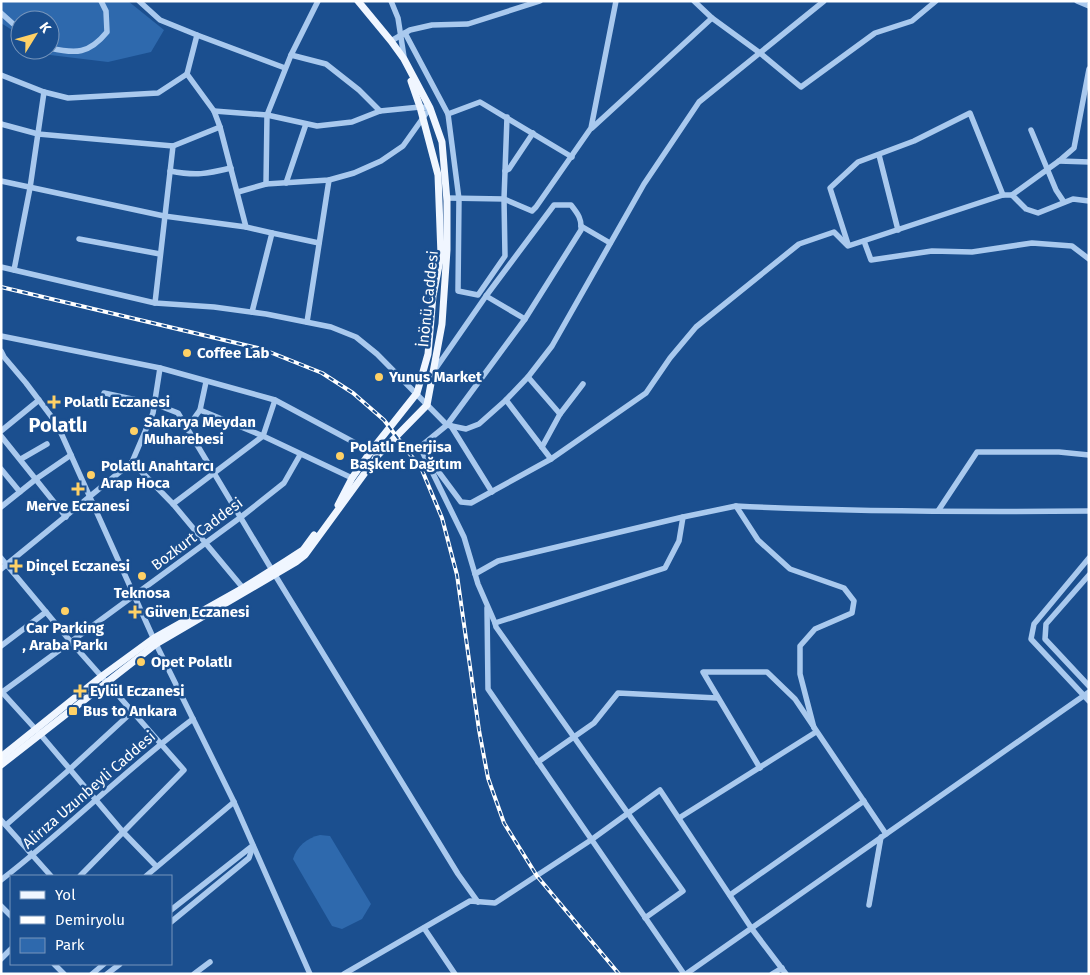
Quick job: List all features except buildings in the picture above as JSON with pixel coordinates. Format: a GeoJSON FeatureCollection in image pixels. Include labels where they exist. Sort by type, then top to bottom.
{"type":"FeatureCollection","features":[{"type":"Feature","properties":{"kind":"main road","name":"İnönü Caddesi"},"geometry":{"type":"LineString","coordinates":[[155,641],[305,555],[378,455],[427,405],[442,324],[447,250],[447,198],[442,142],[430,108],[404,59],[391,40],[358,1]]}},
{"type":"Feature","properties":{"kind":"main road","name":"İnönü Caddesi"},"geometry":{"type":"LineString","coordinates":[[1,757],[155,641],[243,588],[274,572],[302,550],[338,506],[352,478],[371,450],[417,393],[428,354],[433,296],[441,255],[438,175],[420,107],[404,59]]}},
{"type":"Feature","properties":{"kind":"main road","name":"İnönü Caddesi"},"geometry":{"type":"LineString","coordinates":[[1,765],[38,731]]}},
{"type":"Feature","properties":{"kind":"street"},"geometry":{"type":"LineString","coordinates":[[60,49],[81,52],[92,48],[101,40],[107,32],[106,11],[101,1]]}},
{"type":"Feature","properties":{"kind":"street"},"geometry":{"type":"LineString","coordinates":[[139,1],[160,20],[286,68]]}},
{"type":"Feature","properties":{"kind":"street"},"geometry":{"type":"LineString","coordinates":[[266,184],[267,115],[291,55],[318,1]]}},
{"type":"Feature","properties":{"kind":"street"},"geometry":{"type":"LineString","coordinates":[[391,1],[402,34],[404,59]]}},
{"type":"Feature","properties":{"kind":"street"},"geometry":{"type":"LineString","coordinates":[[391,40],[410,30],[432,25],[468,24],[540,1]]}},
{"type":"Feature","properties":{"kind":"street"},"geometry":{"type":"LineString","coordinates":[[591,128],[616,1]]}},
{"type":"Feature","properties":{"kind":"street"},"geometry":{"type":"LineString","coordinates":[[694,1],[712,18],[760,53],[801,87],[875,34],[912,21],[936,1]]}},
{"type":"Feature","properties":{"kind":"street"},"geometry":{"type":"LineString","coordinates":[[449,426],[466,429],[479,424],[528,377],[552,346],[644,184],[699,102],[824,1]]}},
{"type":"Feature","properties":{"kind":"street"},"geometry":{"type":"LineString","coordinates":[[1077,1],[1089,6]]}},
{"type":"Feature","properties":{"kind":"street"},"geometry":{"type":"LineString","coordinates":[[447,198],[504,199],[532,211],[591,128],[712,18]]}},
{"type":"Feature","properties":{"kind":"street"},"geometry":{"type":"LineString","coordinates":[[402,34],[448,114],[459,198],[458,292],[478,295],[505,256],[504,199],[507,117]]}},
{"type":"Feature","properties":{"kind":"street"},"geometry":{"type":"LineString","coordinates":[[1,75],[44,92],[68,98],[158,93],[187,74],[197,35]]}},
{"type":"Feature","properties":{"kind":"street"},"geometry":{"type":"LineString","coordinates":[[291,55],[326,64],[359,90],[380,111]]}},
{"type":"Feature","properties":{"kind":"street"},"geometry":{"type":"LineString","coordinates":[[848,246],[1003,195],[1012,194],[1048,170],[1074,148],[1088,73]]}},
{"type":"Feature","properties":{"kind":"street"},"geometry":{"type":"LineString","coordinates":[[187,74],[214,111],[238,192],[246,227]]}},
{"type":"Feature","properties":{"kind":"street"},"geometry":{"type":"LineString","coordinates":[[14,270],[30,188],[44,92]]}},
{"type":"Feature","properties":{"kind":"street"},"geometry":{"type":"LineString","coordinates":[[448,114],[480,102],[572,157]]}},
{"type":"Feature","properties":{"kind":"street"},"geometry":{"type":"LineString","coordinates":[[214,111],[267,115],[317,126],[352,122],[380,111],[420,107],[430,108],[403,146],[381,161],[354,173],[329,180],[266,184],[238,192]]}},
{"type":"Feature","properties":{"kind":"street"},"geometry":{"type":"LineString","coordinates":[[848,246],[830,188],[858,162],[914,141],[970,113],[1003,195]]}},
{"type":"Feature","properties":{"kind":"street"},"geometry":{"type":"LineString","coordinates":[[1,124],[38,134],[174,146],[220,127]]}},
{"type":"Feature","properties":{"kind":"street"},"geometry":{"type":"LineString","coordinates":[[286,183],[306,124]]}},
{"type":"Feature","properties":{"kind":"street"},"geometry":{"type":"LineString","coordinates":[[1030,130],[1056,190],[1064,202]]}},
{"type":"Feature","properties":{"kind":"street"},"geometry":{"type":"LineString","coordinates":[[505,171],[509,169],[534,134]]}},
{"type":"Feature","properties":{"kind":"street"},"geometry":{"type":"LineString","coordinates":[[155,304],[164,216],[174,146]]}},
{"type":"Feature","properties":{"kind":"street"},"geometry":{"type":"LineString","coordinates":[[879,155],[898,230]]}},
{"type":"Feature","properties":{"kind":"street"},"geometry":{"type":"LineString","coordinates":[[1059,161],[1089,162]]}},
{"type":"Feature","properties":{"kind":"street"},"geometry":{"type":"LineString","coordinates":[[170,171],[201,175],[231,168]]}},
{"type":"Feature","properties":{"kind":"street"},"geometry":{"type":"LineString","coordinates":[[307,322],[329,180]]}},
{"type":"Feature","properties":{"kind":"street"},"geometry":{"type":"LineString","coordinates":[[1,181],[164,216],[246,227],[319,243]]}},
{"type":"Feature","properties":{"kind":"street"},"geometry":{"type":"LineString","coordinates":[[1012,194],[1026,209],[1038,213],[1064,202],[1089,200]]}},
{"type":"Feature","properties":{"kind":"street"},"geometry":{"type":"LineString","coordinates":[[420,447],[449,426],[525,319],[581,230],[579,215],[571,205],[554,205],[543,197]]}},
{"type":"Feature","properties":{"kind":"street"},"geometry":{"type":"LineString","coordinates":[[433,371],[554,205]]}},
{"type":"Feature","properties":{"kind":"street"},"geometry":{"type":"LineString","coordinates":[[581,226],[610,243]]}},
{"type":"Feature","properties":{"kind":"street"},"geometry":{"type":"LineString","coordinates":[[420,447],[461,502],[471,503],[551,459],[646,393],[670,358],[696,327],[799,244],[834,232],[848,246]]}},
{"type":"Feature","properties":{"kind":"street"},"geometry":{"type":"LineString","coordinates":[[252,312],[272,233]]}},
{"type":"Feature","properties":{"kind":"street"},"geometry":{"type":"LineString","coordinates":[[79,239],[160,254]]}},
{"type":"Feature","properties":{"kind":"street"},"geometry":{"type":"LineString","coordinates":[[864,241],[871,260],[932,251],[972,252],[1032,243],[1072,246],[1089,259]]}},
{"type":"Feature","properties":{"kind":"street"},"geometry":{"type":"LineString","coordinates":[[1,267],[155,304],[214,307],[252,312],[331,327],[356,337],[377,354],[449,426],[492,492]]}},
{"type":"Feature","properties":{"kind":"street"},"geometry":{"type":"LineString","coordinates":[[486,296],[525,319]]}},
{"type":"Feature","properties":{"kind":"street"},"geometry":{"type":"LineString","coordinates":[[310,974],[234,802],[155,641],[72,455],[57,424],[4,357],[1,350],[3,336],[160,368],[275,400],[378,455]]}},
{"type":"Feature","properties":{"kind":"street"},"geometry":{"type":"LineString","coordinates":[[1,569],[91,498],[132,462],[153,413],[160,368]]}},
{"type":"Feature","properties":{"kind":"street"},"geometry":{"type":"LineString","coordinates":[[528,377],[560,414]]}},
{"type":"Feature","properties":{"kind":"street"},"geometry":{"type":"LineString","coordinates":[[187,428],[200,410],[206,382]]}},
{"type":"Feature","properties":{"kind":"street"},"geometry":{"type":"LineString","coordinates":[[542,447],[560,414],[583,384]]}},
{"type":"Feature","properties":{"kind":"street"},"geometry":{"type":"LineString","coordinates":[[104,393],[155,404],[178,413],[458,874],[478,902]]}},
{"type":"Feature","properties":{"kind":"street"},"geometry":{"type":"LineString","coordinates":[[1,431],[39,400]]}},
{"type":"Feature","properties":{"kind":"street"},"geometry":{"type":"LineString","coordinates":[[174,504],[263,436],[275,400]]}},
{"type":"Feature","properties":{"kind":"street"},"geometry":{"type":"LineString","coordinates":[[506,400],[551,459]]}},
{"type":"Feature","properties":{"kind":"street"},"geometry":{"type":"LineString","coordinates":[[200,410],[263,436],[352,478]]}},
{"type":"Feature","properties":{"kind":"street"},"geometry":{"type":"LineString","coordinates":[[1,436],[66,517]]}},
{"type":"Feature","properties":{"kind":"street"},"geometry":{"type":"LineString","coordinates":[[20,459],[47,444]]}},
{"type":"Feature","properties":{"kind":"street"},"geometry":{"type":"LineString","coordinates":[[420,447],[464,537],[475,574],[496,627],[683,891],[645,918]]}},
{"type":"Feature","properties":{"kind":"street"},"geometry":{"type":"LineString","coordinates":[[938,511],[976,452],[1059,452],[1089,455]]}},
{"type":"Feature","properties":{"kind":"street"},"geometry":{"type":"LineString","coordinates":[[1,507],[36,479],[72,455]]}},
{"type":"Feature","properties":{"kind":"street","name":"Bozkurt Caddesi"},"geometry":{"type":"LineString","coordinates":[[2,692],[206,543],[284,483],[300,455]]}},
{"type":"Feature","properties":{"kind":"street"},"geometry":{"type":"LineString","coordinates":[[132,462],[174,504],[243,588]]}},
{"type":"Feature","properties":{"kind":"street"},"geometry":{"type":"LineString","coordinates":[[1,469],[20,492]]}},
{"type":"Feature","properties":{"kind":"street"},"geometry":{"type":"LineString","coordinates":[[475,574],[498,561],[736,506],[938,511],[1089,511]]}},
{"type":"Feature","properties":{"kind":"street"},"geometry":{"type":"LineString","coordinates":[[736,506],[758,540],[790,569],[844,588],[854,600],[852,613],[815,629],[800,646],[800,674],[815,730]]}},
{"type":"Feature","properties":{"kind":"street"},"geometry":{"type":"LineString","coordinates":[[495,623],[664,568],[679,541],[683,517]]}},
{"type":"Feature","properties":{"kind":"street"},"geometry":{"type":"LineString","coordinates":[[1,558],[71,642],[184,770],[81,875]]}},
{"type":"Feature","properties":{"kind":"street"},"geometry":{"type":"LineString","coordinates":[[487,606],[488,689],[685,974],[1087,696],[1031,639],[1034,624],[1089,558]]}},
{"type":"Feature","properties":{"kind":"street"},"geometry":{"type":"LineString","coordinates":[[1089,575],[1046,624],[1045,639],[1089,686]]}},
{"type":"Feature","properties":{"kind":"street"},"geometry":{"type":"LineString","coordinates":[[1,646],[46,612]]}},
{"type":"Feature","properties":{"kind":"street"},"geometry":{"type":"LineString","coordinates":[[760,768],[703,672],[767,672],[795,699],[884,835],[869,905]]}},
{"type":"Feature","properties":{"kind":"street"},"geometry":{"type":"LineString","coordinates":[[2,692],[38,731],[123,832],[156,866]]}},
{"type":"Feature","properties":{"kind":"street"},"geometry":{"type":"LineString","coordinates":[[538,762],[594,723],[618,692],[718,698]]}},
{"type":"Feature","properties":{"kind":"street"},"geometry":{"type":"LineString","coordinates":[[51,875],[4,822],[70,769],[133,711]]}},
{"type":"Feature","properties":{"kind":"street","name":"Alirıza Uzunbeyli Caddesi"},"geometry":{"type":"LineString","coordinates":[[1,880],[33,855],[161,743],[193,718]]}},
{"type":"Feature","properties":{"kind":"street"},"geometry":{"type":"LineString","coordinates":[[679,818],[760,768],[815,730]]}},
{"type":"Feature","properties":{"kind":"street"},"geometry":{"type":"LineString","coordinates":[[344,974],[470,901],[495,903],[591,840],[660,790],[752,929],[784,971],[772,974]]}},
{"type":"Feature","properties":{"kind":"street"},"geometry":{"type":"LineString","coordinates":[[147,875],[234,802]]}},
{"type":"Feature","properties":{"kind":"street"},"geometry":{"type":"LineString","coordinates":[[730,895],[864,802]]}},
{"type":"Feature","properties":{"kind":"street"},"geometry":{"type":"LineString","coordinates":[[172,909],[253,846]]}},
{"type":"Feature","properties":{"kind":"street"},"geometry":{"type":"LineString","coordinates":[[172,921],[248,858],[253,846]]}},
{"type":"Feature","properties":{"kind":"street"},"geometry":{"type":"LineString","coordinates":[[1,906],[10,915]]}},
{"type":"Feature","properties":{"kind":"street"},"geometry":{"type":"LineString","coordinates":[[424,928],[455,974]]}},
{"type":"Feature","properties":{"kind":"street"},"geometry":{"type":"LineString","coordinates":[[1,959],[10,950]]}},
{"type":"Feature","properties":{"kind":"street"},"geometry":{"type":"LineString","coordinates":[[194,974],[210,962]]}},
{"type":"Feature","properties":{"kind":"street"},"geometry":{"type":"LineString","coordinates":[[55,965],[64,974]]}},
{"type":"Feature","properties":{"kind":"street"},"geometry":{"type":"LineString","coordinates":[[92,974],[103,965]]}},
{"type":"Feature","properties":{"kind":"street"},"geometry":{"type":"LineString","coordinates":[[107,974],[119,965]]}},
{"type":"Feature","properties":{"kind":"green space"},"geometry":{"type":"Polygon","coordinates":[[[1,1],[128,1],[164,30],[151,52],[108,62],[60,56],[60,10],[10,10],[10,29],[1,23],[1,1]]]}},
{"type":"Feature","properties":{"kind":"green space"},"geometry":{"type":"Polygon","coordinates":[[[320,835],[330,836],[371,904],[362,919],[342,929],[332,926],[293,859],[303,843],[320,835]]]}},
{"type":"Feature","properties":{"kind":"railway"},"geometry":{"type":"LineString","coordinates":[[1,287],[262,349],[322,373],[353,393],[384,420],[422,470],[442,518],[457,575],[479,730],[488,778],[504,823],[537,876],[619,974]]}},
{"type":"Feature","properties":{"kind":"place","name":"Coffee Lab"},"geometry":{"type":"Point","coordinates":[187,353]}},
{"type":"Feature","properties":{"kind":"place","name":"Yunus Market"},"geometry":{"type":"Point","coordinates":[379,377]}},
{"type":"Feature","properties":{"kind":"place","name":"Polatlı Eczanesi"},"geometry":{"type":"Point","coordinates":[54,402]}},
{"type":"Feature","properties":{"kind":"place","name":"Sakarya Meydan Muharebesi"},"geometry":{"type":"Point","coordinates":[134,431]}},
{"type":"Feature","properties":{"kind":"place","name":"Polatlı Enerjisa Başkent Dağıtım"},"geometry":{"type":"Point","coordinates":[340,456]}},
{"type":"Feature","properties":{"kind":"place","name":"Polatlı Anahtarcı Arap Hoca"},"geometry":{"type":"Point","coordinates":[91,475]}},
{"type":"Feature","properties":{"kind":"place","name":"Merve Eczanesi"},"geometry":{"type":"Point","coordinates":[78,489]}},
{"type":"Feature","properties":{"kind":"place","name":"Dinçel Eczanesi"},"geometry":{"type":"Point","coordinates":[16,566]}},
{"type":"Feature","properties":{"kind":"place","name":"Teknosa"},"geometry":{"type":"Point","coordinates":[142,576]}},
{"type":"Feature","properties":{"kind":"place","name":"Car Parking , Araba Parkı"},"geometry":{"type":"Point","coordinates":[65,611]}},
{"type":"Feature","properties":{"kind":"place","name":"Güven Eczanesi"},"geometry":{"type":"Point","coordinates":[135,612]}},
{"type":"Feature","properties":{"kind":"place","name":"Opet Polatlı"},"geometry":{"type":"Point","coordinates":[141,662]}},
{"type":"Feature","properties":{"kind":"place","name":"Eylül Eczanesi"},"geometry":{"type":"Point","coordinates":[80,691]}},
{"type":"Feature","properties":{"kind":"place","name":"Bus to Ankara"},"geometry":{"type":"Point","coordinates":[73,711]}},
{"type":"Feature","properties":{"kind":"district","name":"Polatlı"},"geometry":{"type":"Point","coordinates":[58,425]}}]}
